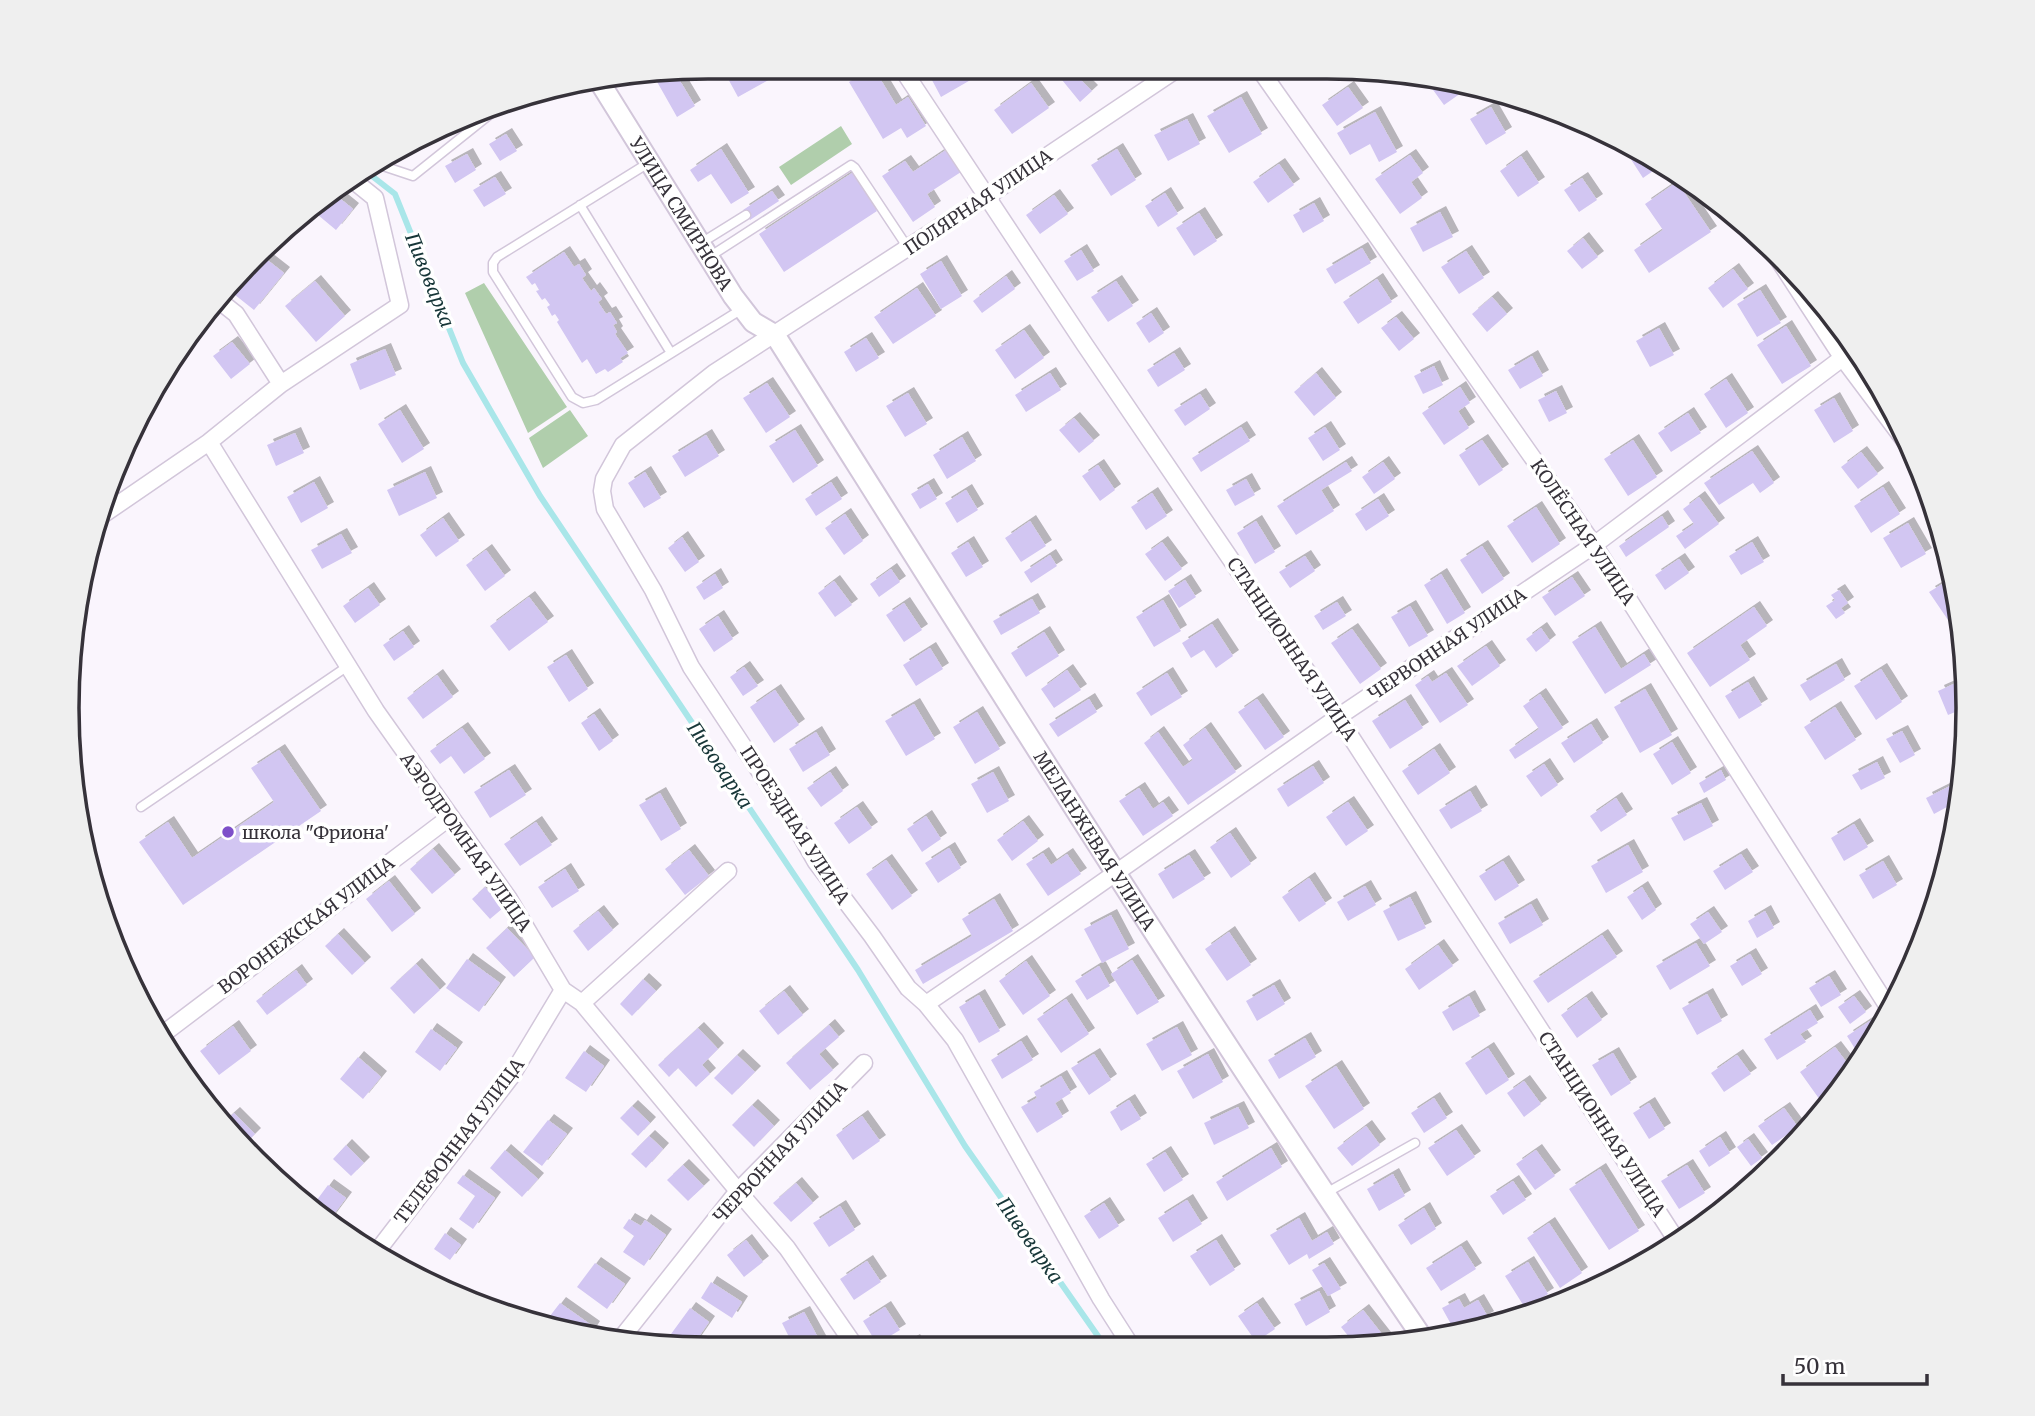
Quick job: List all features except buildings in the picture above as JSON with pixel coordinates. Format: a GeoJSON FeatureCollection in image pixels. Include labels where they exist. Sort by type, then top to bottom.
{"type":"FeatureCollection","features":[{"type":"Feature","properties":{"kind":"street","name":"СТАНЦИОННАЯ УЛИЦА"},"geometry":{"type":"LineString","coordinates":[[909,79],[986,197],[1338,717],[1672,1234]]}},
{"type":"Feature","properties":{"kind":"street","name":"ПОЛЯРНАЯ УЛИЦА"},"geometry":{"type":"LineString","coordinates":[[775,335],[1161,79]]}},
{"type":"Feature","properties":{"kind":"street","name":"КОЛЁСНАЯ УЛИЦА"},"geometry":{"type":"LineString","coordinates":[[1267,79],[1594,545],[1884,1000]]}},
{"type":"Feature","properties":{"kind":"street","name":"УЛИЦА СМИРНОВА"},"geometry":{"type":"LineString","coordinates":[[603,88],[742,309],[753,322],[775,335]]}},
{"type":"Feature","properties":{"kind":"street"},"geometry":{"type":"LineString","coordinates":[[111,509],[209,442],[281,384],[400,306],[374,198],[358,185]]}},
{"type":"Feature","properties":{"kind":"street"},"geometry":{"type":"LineString","coordinates":[[1801,295],[1842,357],[1879,406]]}},
{"type":"Feature","properties":{"kind":"street"},"geometry":{"type":"LineString","coordinates":[[225,305],[236,314],[281,384]]}},
{"type":"Feature","properties":{"kind":"street","name":"МЕЛАНЖЕВАЯ УЛИЦА"},"geometry":{"type":"LineString","coordinates":[[775,335],[1116,874],[1418,1331]]}},
{"type":"Feature","properties":{"kind":"street","name":"ПРОЕЗДНАЯ УЛИЦА"},"geometry":{"type":"LineString","coordinates":[[775,335],[714,373],[623,444],[604,479],[602,491],[606,509],[653,590],[691,667],[788,814],[816,862],[908,989],[926,1004],[956,1041],[1101,1299],[1125,1337]]}},
{"type":"Feature","properties":{"kind":"street","name":"ЧЕРВОННАЯ УЛИЦА"},"geometry":{"type":"LineString","coordinates":[[926,1004],[1338,717],[1594,545],[1847,354]]}},
{"type":"Feature","properties":{"kind":"street","name":"АЭРОДРОМНАЯ УЛИЦА"},"geometry":{"type":"LineString","coordinates":[[209,442],[376,711],[509,899],[562,990],[582,1003],[787,1248],[849,1337]]}},
{"type":"Feature","properties":{"kind":"street","name":"ВОРОНЕЖСКАЯ УЛИЦА"},"geometry":{"type":"LineString","coordinates":[[168,1030],[450,817]]}},
{"type":"Feature","properties":{"kind":"street"},"geometry":{"type":"LineString","coordinates":[[582,1003],[728,871]]}},
{"type":"Feature","properties":{"kind":"street","name":"ТЕЛЕФОННАЯ УЛИЦА"},"geometry":{"type":"LineString","coordinates":[[381,1246],[510,1077],[562,990]]}},
{"type":"Feature","properties":{"kind":"street","name":"ЧЕРВОННАЯ УЛИЦА"},"geometry":{"type":"LineString","coordinates":[[626,1332],[738,1191],[864,1063]]}},
{"type":"Feature","properties":{"kind":"lane"},"geometry":{"type":"LineString","coordinates":[[386,167],[413,176],[481,122]]}},
{"type":"Feature","properties":{"kind":"lane"},"geometry":{"type":"LineString","coordinates":[[650,161],[497,257],[493,263],[493,272],[572,397],[576,401],[588,403],[742,309]]}},
{"type":"Feature","properties":{"kind":"lane"},"geometry":{"type":"LineString","coordinates":[[705,250],[851,165],[908,248]]}},
{"type":"Feature","properties":{"kind":"lane"},"geometry":{"type":"LineString","coordinates":[[580,205],[671,353]]}},
{"type":"Feature","properties":{"kind":"lane"},"geometry":{"type":"LineString","coordinates":[[705,250],[746,215]]}},
{"type":"Feature","properties":{"kind":"lane"},"geometry":{"type":"LineString","coordinates":[[141,807],[348,666]]}},
{"type":"Feature","properties":{"kind":"lane"},"geometry":{"type":"LineString","coordinates":[[1325,1194],[1415,1143]]}},
{"type":"Feature","properties":{"kind":"green space"},"geometry":{"type":"Polygon","coordinates":[[[841,126],[852,144],[791,185],[779,167],[841,126]]]}},
{"type":"Feature","properties":{"kind":"green space"},"geometry":{"type":"Polygon","coordinates":[[[484,283],[567,407],[528,433],[465,293],[484,283]]]}},
{"type":"Feature","properties":{"kind":"green space"},"geometry":{"type":"Polygon","coordinates":[[[570,410],[588,436],[543,468],[529,438],[570,410]]]}},
{"type":"Feature","properties":{"kind":"waterway","name":"Пивоварка"},"geometry":{"type":"LineString","coordinates":[[372,176],[395,194],[463,363],[540,496],[858,970],[965,1146],[1099,1337]]}},
{"type":"Feature","properties":{"kind":"place","name":"школа \"Фриона'"},"geometry":{"type":"Point","coordinates":[228,832]}}]}
